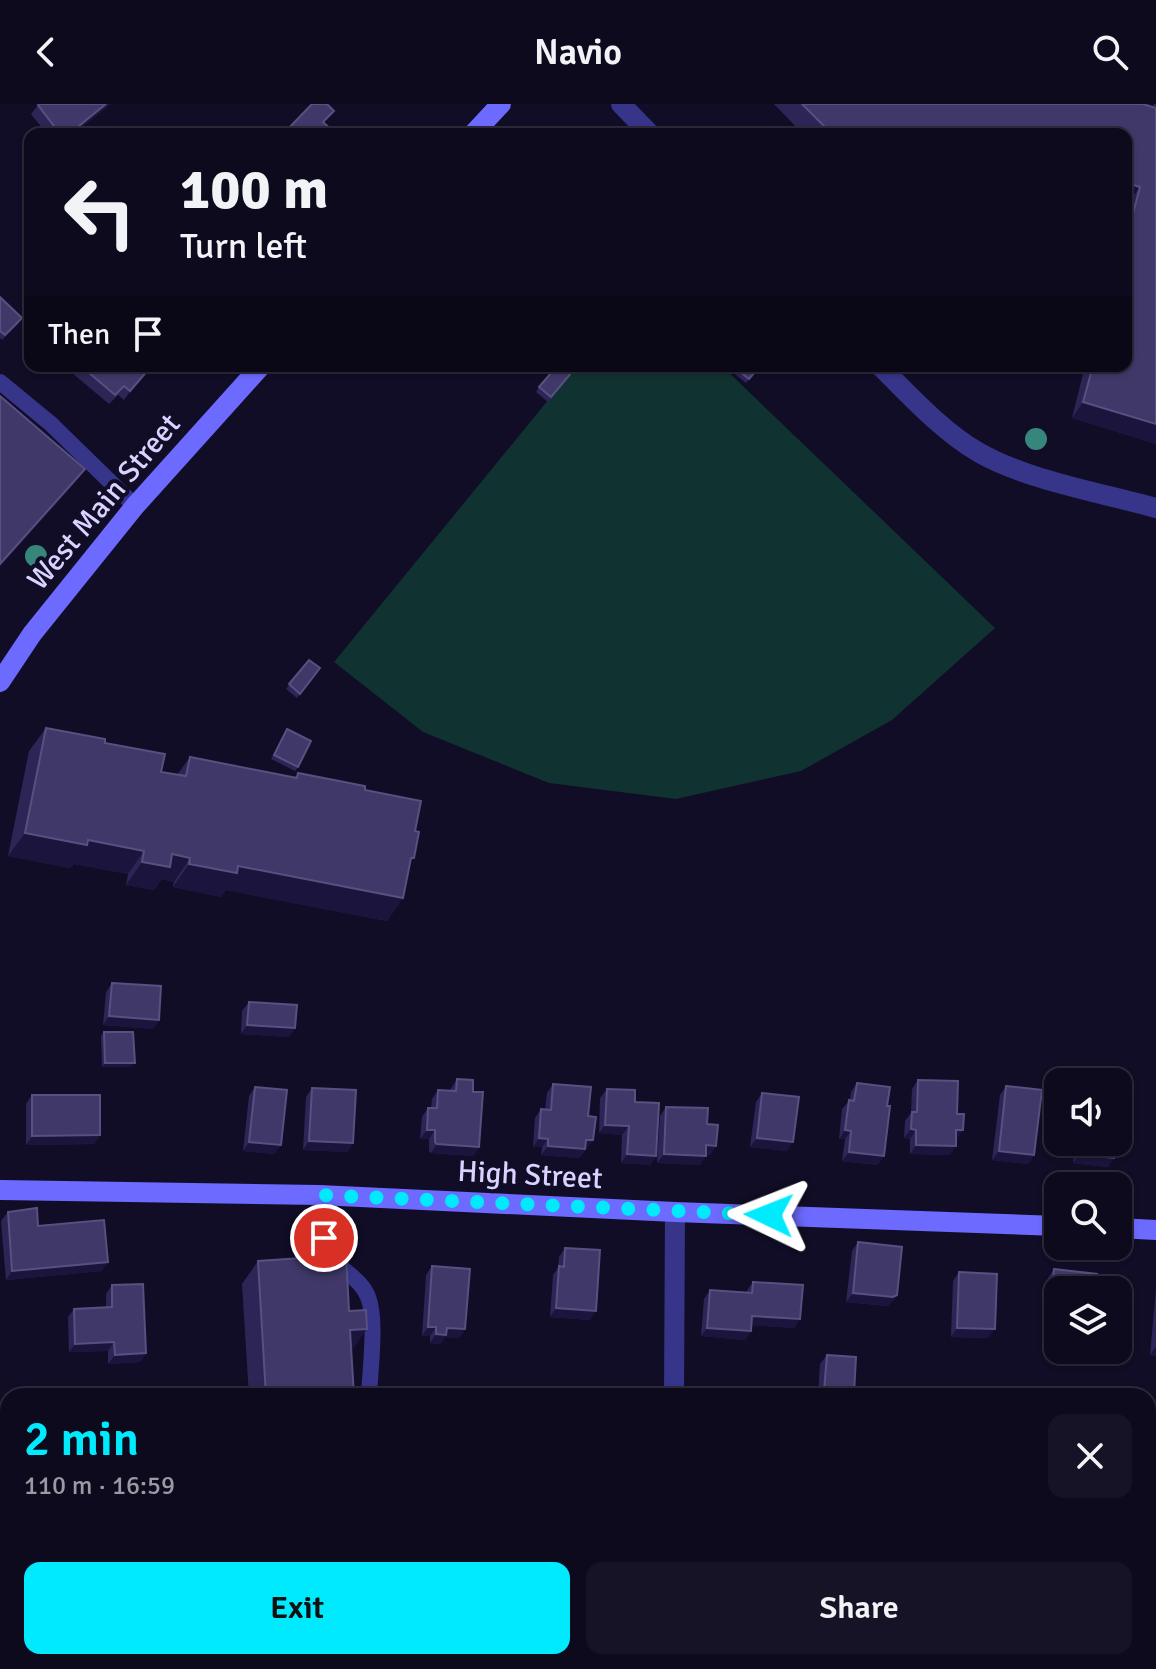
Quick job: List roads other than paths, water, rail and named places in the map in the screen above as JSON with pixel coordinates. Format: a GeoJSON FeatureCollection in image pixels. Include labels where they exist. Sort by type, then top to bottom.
{"type":"FeatureCollection","features":[{"type":"Feature","properties":{"kind":"main road"},"geometry":{"type":"LineString","coordinates":[[479,128],[501,104]]}},
{"type":"Feature","properties":{"kind":"main road","name":"West Main Street"},"geometry":{"type":"LineString","coordinates":[[0,682],[32,634],[135,506],[256,372]]}},
{"type":"Feature","properties":{"kind":"main road","name":"High Street"},"geometry":{"type":"LineString","coordinates":[[0,1190],[319,1195],[1044,1225]]}},
{"type":"Feature","properties":{"kind":"main road"},"geometry":{"type":"LineString","coordinates":[[1132,1229],[1156,1230]]}},
{"type":"Feature","properties":{"kind":"street"},"geometry":{"type":"LineString","coordinates":[[621,104],[644,128]]}},
{"type":"Feature","properties":{"kind":"street"},"geometry":{"type":"LineString","coordinates":[[886,372],[919,406],[979,452],[1044,478],[1156,508]]}},
{"type":"Feature","properties":{"kind":"street"},"geometry":{"type":"LineString","coordinates":[[674,1388],[675,1212]]}},
{"type":"Feature","properties":{"kind":"lane"},"geometry":{"type":"LineString","coordinates":[[0,382],[51,424],[135,506]]}},
{"type":"Feature","properties":{"kind":"lane"},"geometry":{"type":"LineString","coordinates":[[319,1195],[321,1222],[330,1253],[368,1296],[371,1324],[369,1388]]}}]}
